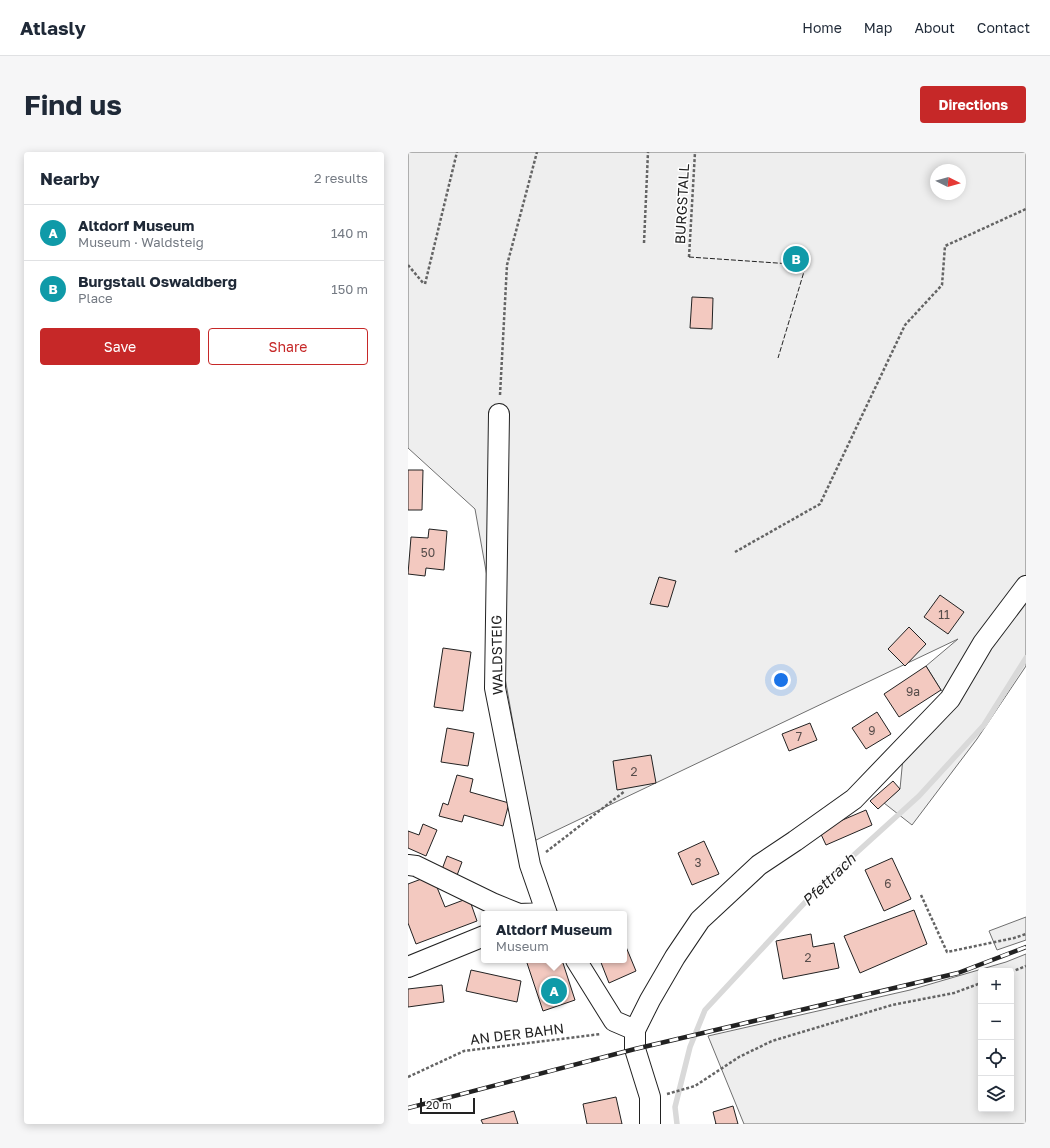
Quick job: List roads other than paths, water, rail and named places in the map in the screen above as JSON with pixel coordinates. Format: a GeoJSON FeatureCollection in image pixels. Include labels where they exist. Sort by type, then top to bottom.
{"type":"FeatureCollection","features":[{"type":"Feature","properties":{"kind":"street","name":"WALDSTEIG"},"geometry":{"type":"LineString","coordinates":[[499,414],[495,688],[530,865],[545,911]]}},
{"type":"Feature","properties":{"kind":"street"},"geometry":{"type":"LineString","coordinates":[[650,1124],[650,1097],[636,1049],[635,1030],[650,1000],[675,957],[700,920],[759,865],[854,799],[950,699],[982,644],[1026,586]]}},
{"type":"Feature","properties":{"kind":"street"},"geometry":{"type":"LineString","coordinates":[[408,865],[416,866],[512,911]]}},
{"type":"Feature","properties":{"kind":"street"},"geometry":{"type":"LineString","coordinates":[[408,967],[481,937]]}},
{"type":"Feature","properties":{"kind":"street"},"geometry":{"type":"LineString","coordinates":[[578,963],[614,1021],[635,1030]]}},
{"type":"Feature","properties":{"kind":"waterway","name":"Pfettrach"},"geometry":{"type":"LineString","coordinates":[[677,1124],[675,1107],[690,1047],[705,1010],[823,883],[919,796],[984,725],[1026,658]]}},
{"type":"Feature","properties":{"kind":"railway"},"geometry":{"type":"LineString","coordinates":[[408,1108],[635,1049],[958,973],[1026,947]]}},
{"type":"Feature","properties":{"kind":"place","name":"Burgstall Oswaldberg"},"geometry":{"type":"Point","coordinates":[796,259]}},
{"type":"Feature","properties":{"kind":"place","name":"Altdorf Museum"},"geometry":{"type":"Point","coordinates":[554,991]}}]}
